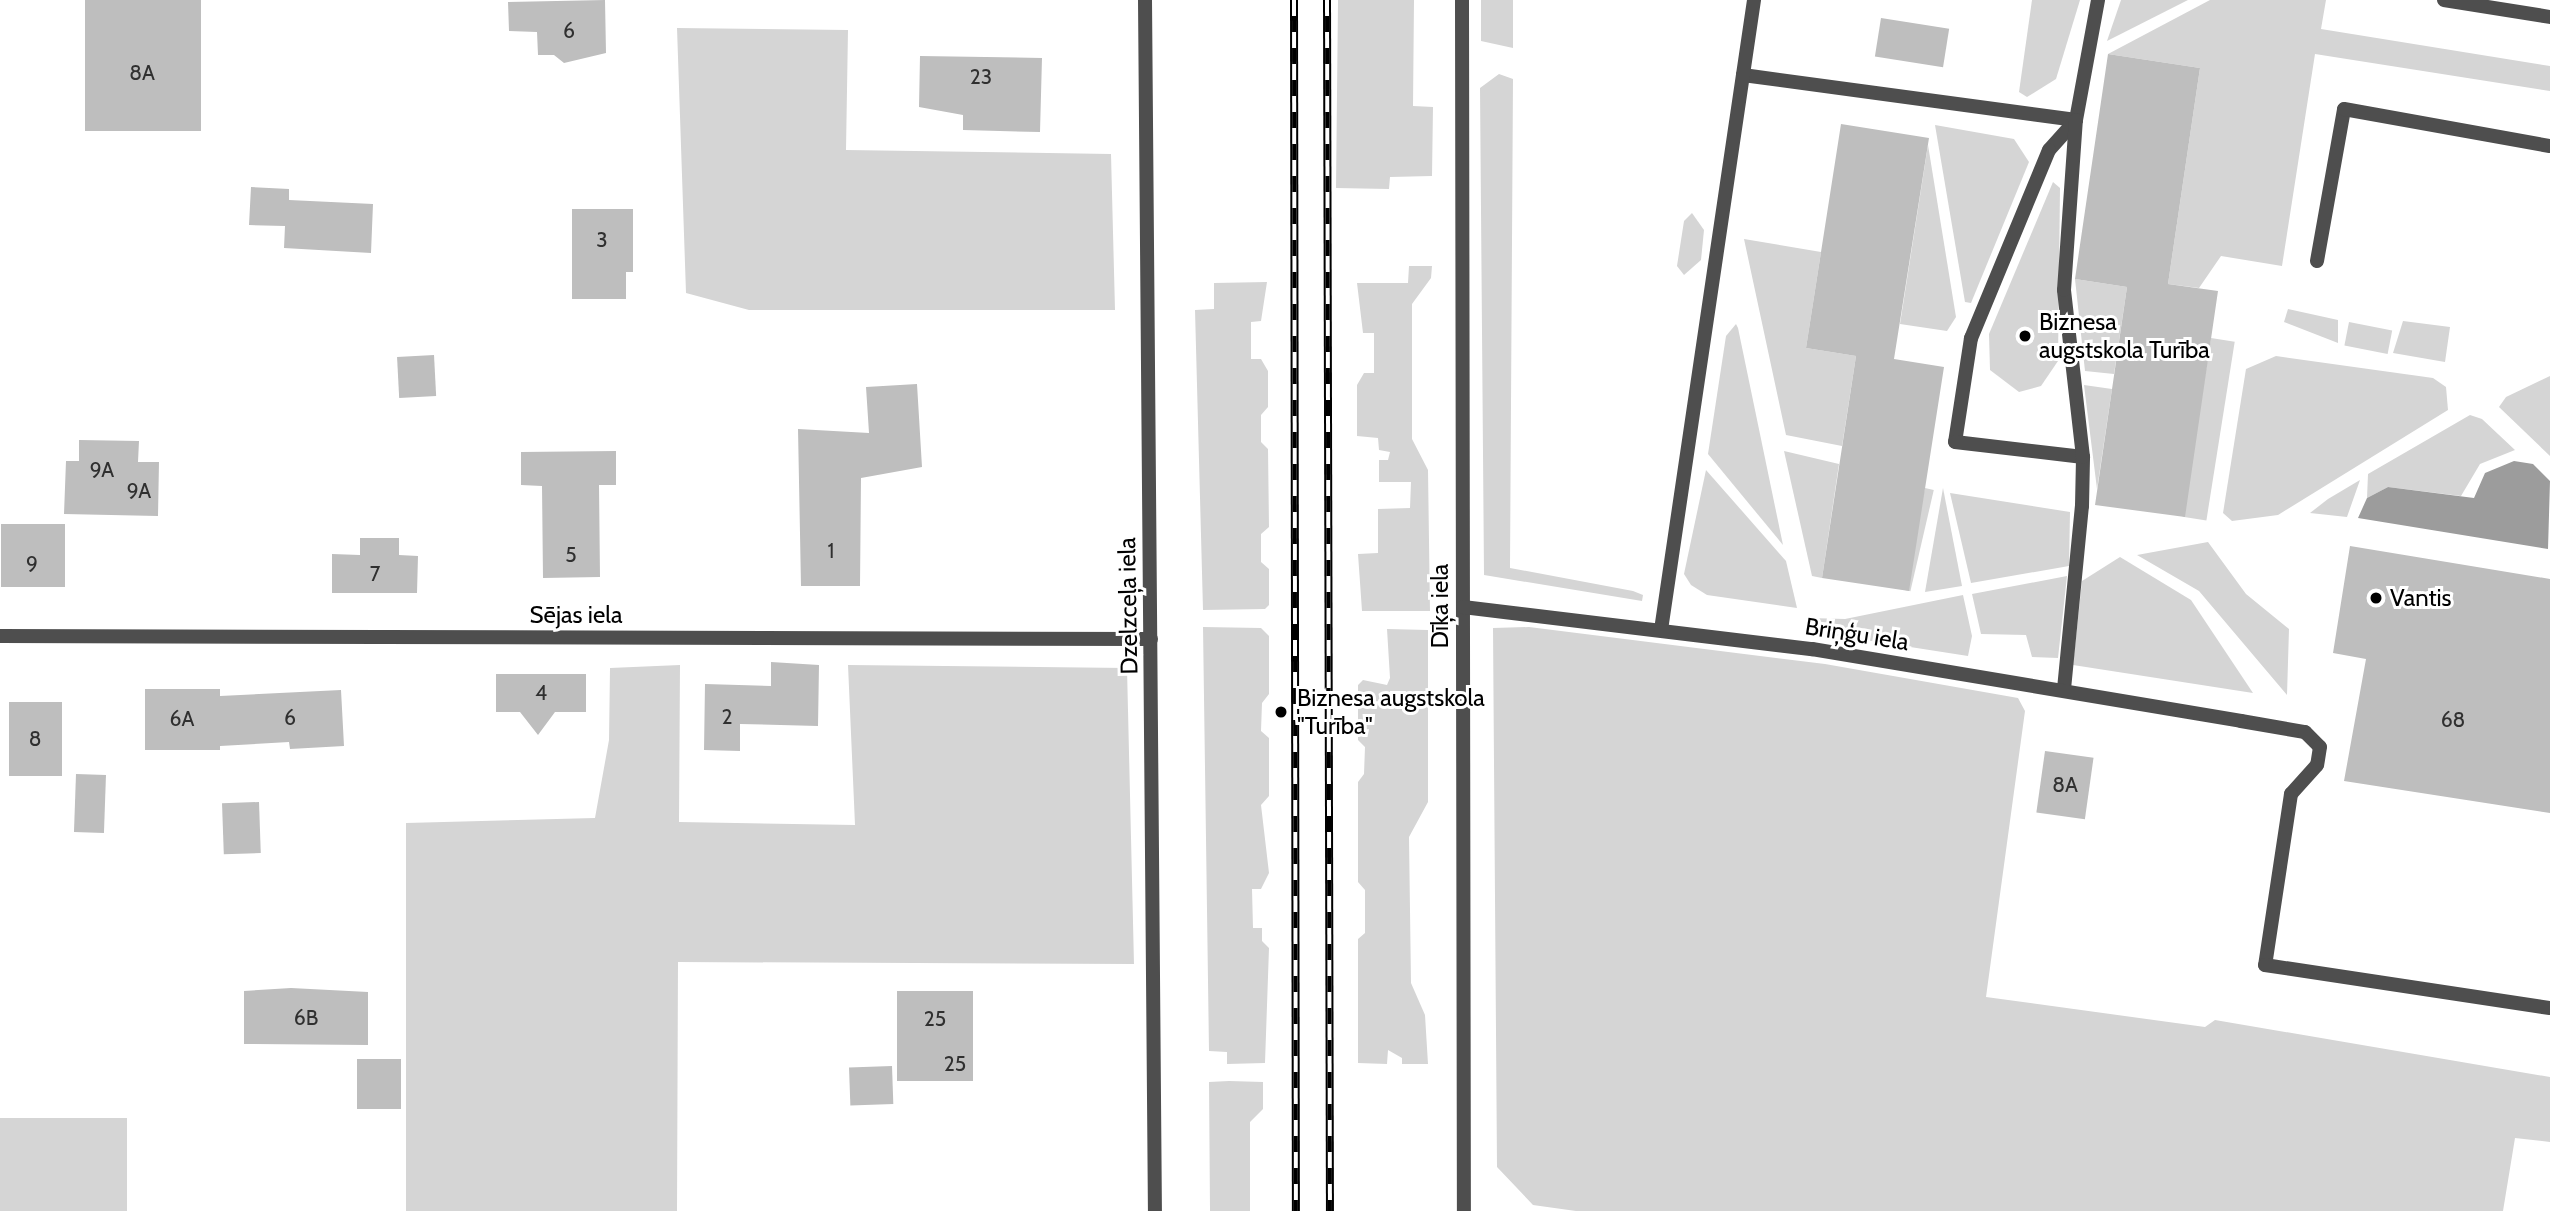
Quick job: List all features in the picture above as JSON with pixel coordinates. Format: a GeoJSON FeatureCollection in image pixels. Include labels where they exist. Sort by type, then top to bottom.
{"type":"FeatureCollection","features":[{"type":"Feature","properties":{"kind":"street","name":"Dzelzceļa iela"},"geometry":{"type":"LineString","coordinates":[[1145,0],[1155,1211]]}},
{"type":"Feature","properties":{"kind":"street","name":"Dīķa iela"},"geometry":{"type":"LineString","coordinates":[[1462,0],[1464,1211]]}},
{"type":"Feature","properties":{"kind":"street"},"geometry":{"type":"LineString","coordinates":[[1661,630],[1754,0]]}},
{"type":"Feature","properties":{"kind":"street"},"geometry":{"type":"LineString","coordinates":[[2064,689],[2082,457],[2064,290],[2076,120],[2098,0]]}},
{"type":"Feature","properties":{"kind":"street"},"geometry":{"type":"LineString","coordinates":[[2444,0],[2550,17]]}},
{"type":"Feature","properties":{"kind":"street"},"geometry":{"type":"LineString","coordinates":[[1743,75],[2076,120]]}},
{"type":"Feature","properties":{"kind":"street"},"geometry":{"type":"LineString","coordinates":[[2317,261],[2344,109],[2550,146]]}},
{"type":"Feature","properties":{"kind":"street"},"geometry":{"type":"LineString","coordinates":[[2076,120],[2049,150],[1970,338],[1955,442],[2082,457]]}},
{"type":"Feature","properties":{"kind":"street","name":"Briņģu iela"},"geometry":{"type":"LineString","coordinates":[[1463,607],[1661,630],[2064,689],[2305,732],[2320,747],[2316,765],[2291,794],[2265,965],[2550,1009]]}},
{"type":"Feature","properties":{"kind":"street","name":"Sējas iela"},"geometry":{"type":"LineString","coordinates":[[0,636],[1151,639]]}},
{"type":"Feature","properties":{"kind":"shaded area"},"geometry":{"type":"Polygon","coordinates":[[[1338,0],[1414,0],[1413,106],[1433,107],[1432,176],[1390,177],[1389,189],[1336,188],[1338,0]]]}},
{"type":"Feature","properties":{"kind":"shaded area"},"geometry":{"type":"Polygon","coordinates":[[[1481,0],[1513,0],[1513,48],[1481,41],[1481,0]]]}},
{"type":"Feature","properties":{"kind":"shaded area"},"geometry":{"type":"Polygon","coordinates":[[[2032,0],[2080,0],[2056,79],[2027,97],[2019,92],[2032,0]]]}},
{"type":"Feature","properties":{"kind":"shaded area"},"geometry":{"type":"Polygon","coordinates":[[[2121,0],[2188,0],[2107,41],[2121,0]]]}},
{"type":"Feature","properties":{"kind":"shaded area"},"geometry":{"type":"Polygon","coordinates":[[[2210,0],[2326,0],[2321,29],[2550,66],[2550,91],[2315,54],[2282,266],[2221,256],[2199,288],[2168,284],[2200,68],[2108,54],[2210,0]]]}},
{"type":"Feature","properties":{"kind":"shaded area"},"geometry":{"type":"Polygon","coordinates":[[[677,28],[848,30],[846,150],[1111,154],[1115,310],[749,310],[686,293],[677,28]]]}},
{"type":"Feature","properties":{"kind":"shaded area"},"geometry":{"type":"Polygon","coordinates":[[[1499,74],[1513,79],[1510,568],[1633,591],[1643,595],[1642,601],[1484,575],[1480,88],[1499,74]]]}},
{"type":"Feature","properties":{"kind":"shaded area"},"geometry":{"type":"Polygon","coordinates":[[[1935,125],[2014,139],[2029,162],[1971,303],[1965,302],[1935,125]]]}},
{"type":"Feature","properties":{"kind":"shaded area"},"geometry":{"type":"Polygon","coordinates":[[[1928,145],[1956,317],[1947,331],[1900,324],[1928,145]]]}},
{"type":"Feature","properties":{"kind":"shaded area"},"geometry":{"type":"Polygon","coordinates":[[[2053,182],[2060,188],[2058,361],[2041,386],[2019,392],[1990,370],[1989,334],[2053,182]]]}},
{"type":"Feature","properties":{"kind":"shaded area"},"geometry":{"type":"Polygon","coordinates":[[[1692,213],[1704,230],[1701,260],[1684,275],[1677,266],[1684,221],[1692,213]]]}},
{"type":"Feature","properties":{"kind":"shaded area"},"geometry":{"type":"Polygon","coordinates":[[[1744,239],[1821,252],[1806,348],[1856,356],[1842,446],[1786,435],[1744,239]]]}},
{"type":"Feature","properties":{"kind":"shaded area"},"geometry":{"type":"Polygon","coordinates":[[[1409,266],[1432,266],[1431,278],[1412,304],[1412,439],[1428,470],[1430,611],[1362,611],[1358,554],[1378,553],[1378,509],[1410,508],[1411,482],[1379,482],[1379,460],[1388,460],[1390,452],[1379,450],[1378,438],[1357,436],[1357,385],[1364,373],[1374,373],[1374,333],[1363,333],[1357,283],[1408,283],[1409,266]]]}},
{"type":"Feature","properties":{"kind":"shaded area"},"geometry":{"type":"Polygon","coordinates":[[[2075,279],[2127,287],[2114,374],[2085,371],[2075,279]]]}},
{"type":"Feature","properties":{"kind":"shaded area"},"geometry":{"type":"Polygon","coordinates":[[[1267,282],[1261,321],[1251,322],[1251,359],[1261,359],[1268,371],[1268,407],[1261,415],[1261,442],[1268,449],[1269,527],[1261,534],[1261,562],[1269,569],[1269,605],[1265,609],[1203,610],[1195,310],[1214,309],[1214,283],[1267,282]]]}},
{"type":"Feature","properties":{"kind":"shaded area"},"geometry":{"type":"Polygon","coordinates":[[[2288,309],[2338,320],[2338,343],[2284,322],[2288,309]]]}},
{"type":"Feature","properties":{"kind":"shaded area"},"geometry":{"type":"Polygon","coordinates":[[[2403,321],[2450,327],[2445,362],[2393,353],[2403,321]]]}},
{"type":"Feature","properties":{"kind":"shaded area"},"geometry":{"type":"Polygon","coordinates":[[[2349,322],[2392,330],[2388,354],[2344,346],[2349,322]]]}},
{"type":"Feature","properties":{"kind":"shaded area"},"geometry":{"type":"Polygon","coordinates":[[[1736,324],[1783,545],[1708,454],[1726,336],[1736,324]]]}},
{"type":"Feature","properties":{"kind":"shaded area"},"geometry":{"type":"Polygon","coordinates":[[[2211,338],[2235,342],[2206,521],[2183,517],[2211,338]]]}},
{"type":"Feature","properties":{"kind":"shaded area"},"geometry":{"type":"Polygon","coordinates":[[[2276,356],[2433,378],[2446,387],[2448,410],[2278,515],[2232,521],[2223,513],[2246,369],[2276,356]]]}},
{"type":"Feature","properties":{"kind":"shaded area"},"geometry":{"type":"Polygon","coordinates":[[[2550,376],[2550,456],[2499,407],[2506,397],[2550,376]]]}},
{"type":"Feature","properties":{"kind":"shaded area"},"geometry":{"type":"Polygon","coordinates":[[[2084,385],[2112,389],[2097,489],[2084,385]]]}},
{"type":"Feature","properties":{"kind":"shaded area"},"geometry":{"type":"Polygon","coordinates":[[[2470,415],[2482,419],[2515,450],[2480,464],[2461,496],[2388,487],[2367,498],[2368,474],[2470,415]]]}},
{"type":"Feature","properties":{"kind":"shaded area"},"geometry":{"type":"Polygon","coordinates":[[[1784,451],[1839,464],[1822,578],[1812,576],[1784,451]]]}},
{"type":"Feature","properties":{"kind":"shaded area"},"geometry":{"type":"Polygon","coordinates":[[[2514,461],[2533,464],[2550,481],[2548,549],[2358,518],[2367,498],[2388,487],[2474,498],[2485,473],[2514,461]]]}},
{"type":"Feature","properties":{"kind":"shaded area"},"geometry":{"type":"Polygon","coordinates":[[[1706,470],[1786,561],[1797,608],[1707,595],[1691,585],[1684,574],[1706,470]]]}},
{"type":"Feature","properties":{"kind":"shaded area"},"geometry":{"type":"Polygon","coordinates":[[[2360,480],[2347,517],[2310,513],[2328,499],[2360,480]]]}},
{"type":"Feature","properties":{"kind":"shaded area"},"geometry":{"type":"Polygon","coordinates":[[[1925,488],[1934,490],[1910,591],[1902,589],[1925,488]]]}},
{"type":"Feature","properties":{"kind":"shaded area"},"geometry":{"type":"Polygon","coordinates":[[[1943,488],[1962,586],[1925,592],[1943,488]]]}},
{"type":"Feature","properties":{"kind":"shaded area"},"geometry":{"type":"Polygon","coordinates":[[[1950,493],[2070,512],[2069,566],[1971,583],[1950,493]]]}},
{"type":"Feature","properties":{"kind":"shaded area"},"geometry":{"type":"Polygon","coordinates":[[[2208,542],[2246,594],[2289,629],[2287,695],[2199,591],[2137,555],[2208,542]]]}},
{"type":"Feature","properties":{"kind":"shaded area"},"geometry":{"type":"Polygon","coordinates":[[[2120,557],[2191,600],[2253,693],[2073,665],[2082,581],[2120,557]]]}},
{"type":"Feature","properties":{"kind":"shaded area"},"geometry":{"type":"Polygon","coordinates":[[[2067,576],[2058,658],[2032,657],[2026,635],[1981,634],[1972,594],[2067,576]]]}},
{"type":"Feature","properties":{"kind":"shaded area"},"geometry":{"type":"Polygon","coordinates":[[[1963,595],[1972,636],[1968,656],[1814,632],[1810,618],[1845,619],[1963,595]]]}},
{"type":"Feature","properties":{"kind":"shaded area"},"geometry":{"type":"Polygon","coordinates":[[[1203,627],[1261,628],[1269,636],[1269,694],[1262,703],[1261,731],[1269,738],[1269,796],[1261,805],[1269,873],[1261,889],[1252,889],[1253,928],[1262,928],[1262,941],[1269,948],[1265,1063],[1227,1064],[1227,1052],[1209,1051],[1203,627]]]}},
{"type":"Feature","properties":{"kind":"shaded area"},"geometry":{"type":"Polygon","coordinates":[[[1529,627],[1825,664],[2018,698],[2025,711],[1986,997],[2205,1027],[2215,1020],[2550,1077],[2550,1142],[2515,1138],[2503,1211],[1576,1211],[1533,1205],[1497,1167],[1493,628],[1529,627]]]}},
{"type":"Feature","properties":{"kind":"shaded area"},"geometry":{"type":"Polygon","coordinates":[[[1387,629],[1428,630],[1428,802],[1409,837],[1411,983],[1425,1015],[1428,1064],[1402,1064],[1402,1058],[1388,1050],[1387,1064],[1358,1063],[1358,939],[1365,933],[1365,890],[1358,882],[1358,782],[1364,774],[1365,747],[1358,740],[1358,685],[1363,680],[1387,685],[1390,678],[1387,629]]]}},
{"type":"Feature","properties":{"kind":"shaded area"},"geometry":{"type":"Polygon","coordinates":[[[680,665],[679,822],[855,825],[848,665],[1127,668],[1134,964],[678,962],[677,1211],[406,1211],[406,823],[595,818],[609,740],[610,668],[680,665]]]}},
{"type":"Feature","properties":{"kind":"shaded area"},"geometry":{"type":"Polygon","coordinates":[[[1209,1082],[1263,1082],[1263,1109],[1250,1122],[1250,1211],[1210,1211],[1209,1082]]]}},
{"type":"Feature","properties":{"kind":"shaded area"},"geometry":{"type":"Polygon","coordinates":[[[0,1118],[127,1118],[127,1211],[0,1211],[0,1118]]]}},
{"type":"Feature","properties":{"kind":"building"},"geometry":{"type":"Polygon","coordinates":[[[85,0],[201,0],[201,131],[85,131],[85,0]]]}},
{"type":"Feature","properties":{"kind":"building"},"geometry":{"type":"Polygon","coordinates":[[[605,0],[606,53],[564,63],[554,55],[538,55],[537,32],[509,31],[508,2],[605,0]]]}},
{"type":"Feature","properties":{"kind":"building"},"geometry":{"type":"Polygon","coordinates":[[[1881,18],[1949,29],[1943,67],[1875,57],[1881,18]]]}},
{"type":"Feature","properties":{"kind":"building"},"geometry":{"type":"Polygon","coordinates":[[[2108,54],[2200,68],[2168,284],[2218,291],[2185,517],[2095,505],[2127,287],[2075,279],[2108,54]]]}},
{"type":"Feature","properties":{"kind":"building"},"geometry":{"type":"Polygon","coordinates":[[[920,56],[1042,58],[1040,132],[963,130],[963,115],[919,107],[920,56]]]}},
{"type":"Feature","properties":{"kind":"building"},"geometry":{"type":"Polygon","coordinates":[[[1841,124],[1929,138],[1894,359],[1944,367],[1909,591],[1822,578],[1856,356],[1806,348],[1841,124]]]}},
{"type":"Feature","properties":{"kind":"building"},"geometry":{"type":"Polygon","coordinates":[[[251,187],[289,189],[289,200],[373,204],[371,253],[284,248],[285,226],[249,225],[251,187]]]}},
{"type":"Feature","properties":{"kind":"building"},"geometry":{"type":"Polygon","coordinates":[[[572,209],[633,209],[633,272],[626,272],[626,299],[572,299],[572,209]]]}},
{"type":"Feature","properties":{"kind":"building"},"geometry":{"type":"Polygon","coordinates":[[[434,355],[436,396],[399,398],[397,357],[434,355]]]}},
{"type":"Feature","properties":{"kind":"building"},"geometry":{"type":"Polygon","coordinates":[[[917,384],[922,467],[861,478],[860,586],[801,586],[798,429],[869,433],[866,387],[917,384]]]}},
{"type":"Feature","properties":{"kind":"building"},"geometry":{"type":"Polygon","coordinates":[[[79,440],[139,441],[138,462],[159,462],[158,516],[64,514],[66,461],[79,461],[79,440]]]}},
{"type":"Feature","properties":{"kind":"building"},"geometry":{"type":"Polygon","coordinates":[[[616,451],[616,485],[599,485],[600,577],[543,578],[542,486],[521,485],[521,452],[616,451]]]}},
{"type":"Feature","properties":{"kind":"building"},"geometry":{"type":"Polygon","coordinates":[[[1,524],[65,524],[65,587],[1,587],[1,524]]]}},
{"type":"Feature","properties":{"kind":"building"},"geometry":{"type":"Polygon","coordinates":[[[360,538],[399,538],[399,555],[418,556],[417,593],[332,593],[332,554],[360,555],[360,538]]]}},
{"type":"Feature","properties":{"kind":"building"},"geometry":{"type":"Polygon","coordinates":[[[2350,546],[2550,579],[2550,813],[2344,781],[2366,659],[2333,653],[2350,546]]]}},
{"type":"Feature","properties":{"kind":"building"},"geometry":{"type":"Polygon","coordinates":[[[771,662],[819,665],[818,726],[740,724],[740,751],[704,750],[705,684],[771,686],[771,662]]]}},
{"type":"Feature","properties":{"kind":"building"},"geometry":{"type":"Polygon","coordinates":[[[496,674],[586,674],[586,712],[555,712],[538,735],[520,712],[496,712],[496,674]]]}},
{"type":"Feature","properties":{"kind":"building"},"geometry":{"type":"Polygon","coordinates":[[[145,689],[220,689],[220,696],[341,690],[344,746],[290,749],[289,742],[220,746],[220,750],[145,750],[145,689]]]}},
{"type":"Feature","properties":{"kind":"building"},"geometry":{"type":"Polygon","coordinates":[[[9,702],[62,702],[62,776],[9,776],[9,702]]]}},
{"type":"Feature","properties":{"kind":"building"},"geometry":{"type":"Polygon","coordinates":[[[2045,751],[2094,758],[2085,819],[2036,812],[2045,751]]]}},
{"type":"Feature","properties":{"kind":"building"},"geometry":{"type":"Polygon","coordinates":[[[76,774],[106,775],[104,833],[74,832],[76,774]]]}},
{"type":"Feature","properties":{"kind":"building"},"geometry":{"type":"Polygon","coordinates":[[[259,802],[261,853],[224,854],[222,803],[259,802]]]}},
{"type":"Feature","properties":{"kind":"building"},"geometry":{"type":"Polygon","coordinates":[[[291,988],[368,992],[368,1045],[244,1044],[244,991],[291,988]]]}},
{"type":"Feature","properties":{"kind":"building"},"geometry":{"type":"Polygon","coordinates":[[[897,991],[973,991],[973,1081],[897,1081],[897,991]]]}},
{"type":"Feature","properties":{"kind":"building"},"geometry":{"type":"Polygon","coordinates":[[[357,1059],[401,1059],[401,1109],[357,1109],[357,1059]]]}},
{"type":"Feature","properties":{"kind":"building"},"geometry":{"type":"Polygon","coordinates":[[[892,1066],[893,1104],[850,1105],[849,1068],[892,1066]]]}},
{"type":"Feature","properties":{"kind":"railway"},"geometry":{"type":"LineString","coordinates":[[1294,0],[1296,1211]]}},
{"type":"Feature","properties":{"kind":"railway"},"geometry":{"type":"LineString","coordinates":[[1327,0],[1330,1211]]}},
{"type":"Feature","properties":{"kind":"place","name":"Biznesa augstskola Turība"},"geometry":{"type":"Point","coordinates":[2025,336]}},
{"type":"Feature","properties":{"kind":"place","name":"Vantis"},"geometry":{"type":"Point","coordinates":[2376,598]}},
{"type":"Feature","properties":{"kind":"place","name":"Biznesa augstskola \"Turība\""},"geometry":{"type":"Point","coordinates":[1281,712]}}]}
